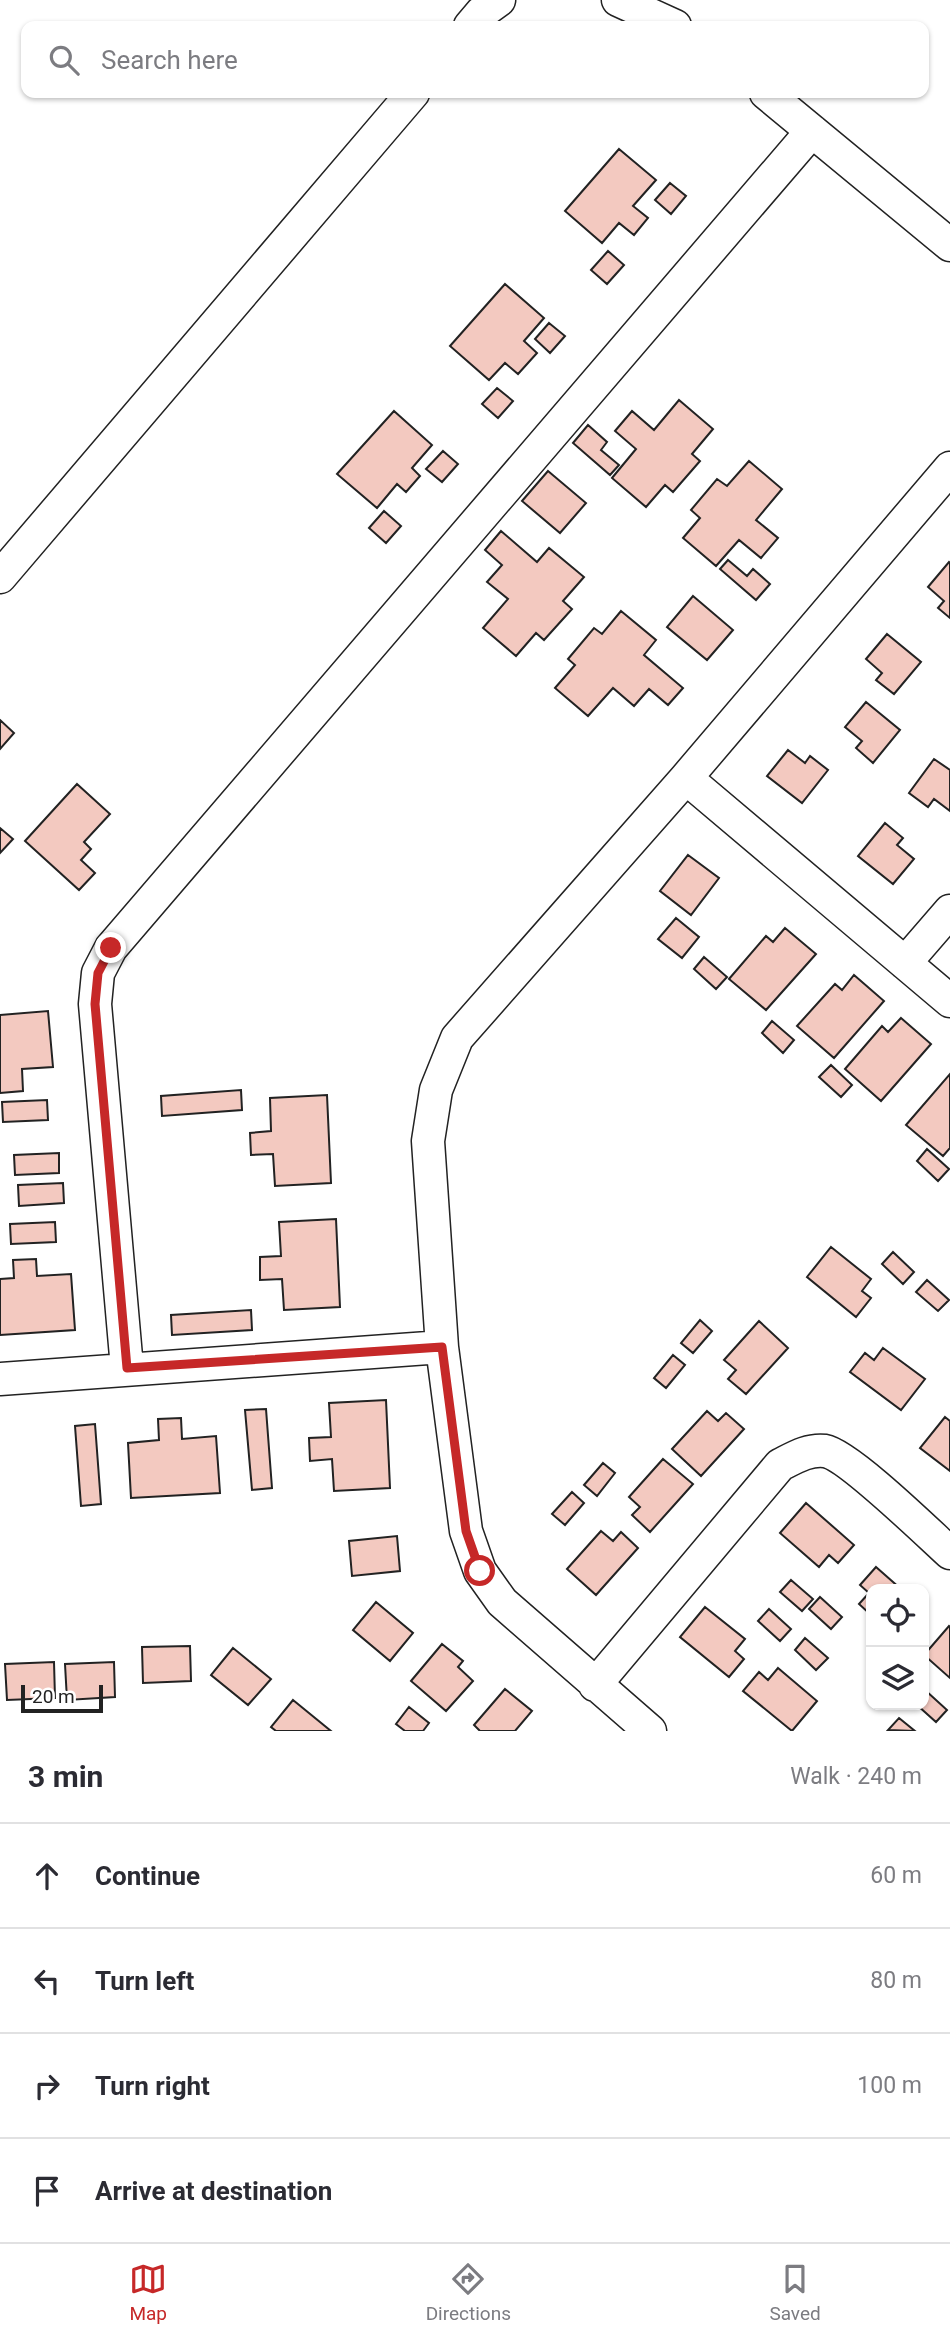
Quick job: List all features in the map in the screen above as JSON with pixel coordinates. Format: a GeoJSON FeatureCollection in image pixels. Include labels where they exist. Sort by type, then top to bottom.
{"type":"FeatureCollection","features":[{"type":"Feature","properties":{"kind":"street"},"geometry":{"type":"LineString","coordinates":[[474,21],[499,0]]}},
{"type":"Feature","properties":{"kind":"street"},"geometry":{"type":"LineString","coordinates":[[618,0],[664,21]]}},
{"type":"Feature","properties":{"kind":"street"},"geometry":{"type":"LineString","coordinates":[[0,577],[409,98]]}},
{"type":"Feature","properties":{"kind":"street"},"geometry":{"type":"LineString","coordinates":[[772,98],[950,245]]}},
{"type":"Feature","properties":{"kind":"street"},"geometry":{"type":"LineString","coordinates":[[127,1368],[95,1004],[98,973],[111,948],[812,131]]}},
{"type":"Feature","properties":{"kind":"street"},"geometry":{"type":"LineString","coordinates":[[650,1731],[502,1602],[480,1571],[466,1531],[442,1347],[428,1141],[436,1090],[457,1038],[686,778],[950,468]]}},
{"type":"Feature","properties":{"kind":"street"},"geometry":{"type":"LineString","coordinates":[[686,778],[950,1001]]}},
{"type":"Feature","properties":{"kind":"street"},"geometry":{"type":"LineString","coordinates":[[905,963],[950,912]]}},
{"type":"Feature","properties":{"kind":"street"},"geometry":{"type":"LineString","coordinates":[[0,1379],[442,1347]]}},
{"type":"Feature","properties":{"kind":"street"},"geometry":{"type":"LineString","coordinates":[[596,1685],[780,1465],[799,1455],[815,1451],[829,1452],[849,1463],[950,1553]]}},
{"type":"Feature","properties":{"kind":"building"},"geometry":{"type":"Polygon","coordinates":[[[619,149],[656,180],[633,206],[648,218],[634,235],[619,223],[602,243],[565,211],[619,149]]]}},
{"type":"Feature","properties":{"kind":"building"},"geometry":{"type":"Polygon","coordinates":[[[670,183],[686,196],[671,214],[655,200],[670,183]]]}},
{"type":"Feature","properties":{"kind":"building"},"geometry":{"type":"Polygon","coordinates":[[[608,251],[624,265],[607,284],[591,270],[608,251]]]}},
{"type":"Feature","properties":{"kind":"building"},"geometry":{"type":"Polygon","coordinates":[[[505,284],[544,318],[524,341],[537,353],[518,374],[505,363],[489,380],[450,346],[505,284]]]}},
{"type":"Feature","properties":{"kind":"building"},"geometry":{"type":"Polygon","coordinates":[[[549,323],[565,336],[550,353],[535,339],[549,323]]]}},
{"type":"Feature","properties":{"kind":"building"},"geometry":{"type":"Polygon","coordinates":[[[497,388],[513,401],[498,418],[482,404],[497,388]]]}},
{"type":"Feature","properties":{"kind":"building"},"geometry":{"type":"Polygon","coordinates":[[[679,400],[713,429],[692,454],[700,461],[673,492],[665,485],[646,507],[612,478],[636,449],[615,431],[632,411],[654,430],[679,400]]]}},
{"type":"Feature","properties":{"kind":"building"},"geometry":{"type":"Polygon","coordinates":[[[394,411],[432,445],[412,468],[420,476],[406,492],[397,484],[377,508],[337,474],[394,411]]]}},
{"type":"Feature","properties":{"kind":"building"},"geometry":{"type":"Polygon","coordinates":[[[588,425],[607,442],[601,450],[619,465],[610,475],[573,443],[588,425]]]}},
{"type":"Feature","properties":{"kind":"building"},"geometry":{"type":"Polygon","coordinates":[[[443,451],[458,464],[442,482],[426,469],[443,451]]]}},
{"type":"Feature","properties":{"kind":"building"},"geometry":{"type":"Polygon","coordinates":[[[749,461],[782,489],[756,520],[778,538],[761,558],[739,540],[716,566],[683,538],[700,518],[691,510],[717,479],[727,486],[749,461]]]}},
{"type":"Feature","properties":{"kind":"building"},"geometry":{"type":"Polygon","coordinates":[[[548,471],[586,503],[560,533],[522,501],[548,471]]]}},
{"type":"Feature","properties":{"kind":"building"},"geometry":{"type":"Polygon","coordinates":[[[384,511],[401,526],[386,543],[369,528],[384,511]]]}},
{"type":"Feature","properties":{"kind":"building"},"geometry":{"type":"Polygon","coordinates":[[[501,531],[537,562],[549,548],[584,577],[563,601],[572,609],[544,640],[536,633],[516,656],[483,628],[508,599],[487,582],[502,565],[485,550],[501,531]]]}},
{"type":"Feature","properties":{"kind":"building"},"geometry":{"type":"Polygon","coordinates":[[[728,560],[747,576],[753,569],[770,584],[756,600],[720,569],[728,560]]]}},
{"type":"Feature","properties":{"kind":"building"},"geometry":{"type":"Polygon","coordinates":[[[949,562],[950,618],[938,608],[944,601],[928,587],[949,562]]]}},
{"type":"Feature","properties":{"kind":"building"},"geometry":{"type":"Polygon","coordinates":[[[693,596],[733,630],[707,660],[667,627],[693,596]]]}},
{"type":"Feature","properties":{"kind":"building"},"geometry":{"type":"Polygon","coordinates":[[[621,611],[656,640],[644,655],[683,688],[668,705],[649,689],[634,706],[613,688],[588,716],[555,688],[575,665],[568,659],[594,628],[602,634],[621,611]]]}},
{"type":"Feature","properties":{"kind":"building"},"geometry":{"type":"Polygon","coordinates":[[[887,634],[921,662],[894,694],[876,680],[882,673],[866,659],[887,634]]]}},
{"type":"Feature","properties":{"kind":"building"},"geometry":{"type":"Polygon","coordinates":[[[866,702],[900,730],[873,763],[856,748],[862,741],[845,727],[866,702]]]}},
{"type":"Feature","properties":{"kind":"building"},"geometry":{"type":"Polygon","coordinates":[[[0,720],[14,733],[0,749],[0,720]]]}},
{"type":"Feature","properties":{"kind":"building"},"geometry":{"type":"Polygon","coordinates":[[[788,750],[805,763],[810,756],[828,770],[802,803],[767,776],[788,750]]]}},
{"type":"Feature","properties":{"kind":"building"},"geometry":{"type":"Polygon","coordinates":[[[934,759],[950,770],[950,811],[934,799],[928,807],[909,793],[934,759]]]}},
{"type":"Feature","properties":{"kind":"building"},"geometry":{"type":"Polygon","coordinates":[[[77,784],[110,814],[84,842],[91,849],[81,860],[95,873],[79,890],[25,841],[77,784]]]}},
{"type":"Feature","properties":{"kind":"building"},"geometry":{"type":"Polygon","coordinates":[[[885,823],[903,838],[897,845],[914,859],[893,884],[858,856],[885,823]]]}},
{"type":"Feature","properties":{"kind":"building"},"geometry":{"type":"Polygon","coordinates":[[[0,828],[13,839],[0,853],[0,828]]]}},
{"type":"Feature","properties":{"kind":"building"},"geometry":{"type":"Polygon","coordinates":[[[688,855],[719,878],[691,915],[660,891],[688,855]]]}},
{"type":"Feature","properties":{"kind":"building"},"geometry":{"type":"Polygon","coordinates":[[[676,918],[699,937],[682,958],[658,939],[676,918]]]}},
{"type":"Feature","properties":{"kind":"building"},"geometry":{"type":"Polygon","coordinates":[[[785,928],[816,954],[766,1010],[729,979],[766,936],[773,942],[785,928]]]}},
{"type":"Feature","properties":{"kind":"building"},"geometry":{"type":"Polygon","coordinates":[[[704,957],[727,977],[716,989],[694,969],[704,957]]]}},
{"type":"Feature","properties":{"kind":"building"},"geometry":{"type":"Polygon","coordinates":[[[854,975],[884,1001],[834,1058],[797,1026],[835,984],[842,990],[854,975]]]}},
{"type":"Feature","properties":{"kind":"building"},"geometry":{"type":"Polygon","coordinates":[[[48,1011],[53,1067],[22,1069],[23,1091],[0,1093],[0,1015],[48,1011]]]}},
{"type":"Feature","properties":{"kind":"building"},"geometry":{"type":"Polygon","coordinates":[[[901,1018],[931,1044],[881,1101],[845,1069],[882,1026],[888,1032],[901,1018]]]}},
{"type":"Feature","properties":{"kind":"building"},"geometry":{"type":"Polygon","coordinates":[[[772,1021],[794,1040],[783,1053],[762,1033],[772,1021]]]}},
{"type":"Feature","properties":{"kind":"building"},"geometry":{"type":"Polygon","coordinates":[[[831,1065],[852,1085],[841,1097],[819,1077],[831,1065]]]}},
{"type":"Feature","properties":{"kind":"building"},"geometry":{"type":"Polygon","coordinates":[[[950,1074],[950,1148],[943,1156],[906,1125],[950,1074]]]}},
{"type":"Feature","properties":{"kind":"building"},"geometry":{"type":"Polygon","coordinates":[[[241,1090],[242,1110],[162,1116],[161,1096],[241,1090]]]}},
{"type":"Feature","properties":{"kind":"building"},"geometry":{"type":"Polygon","coordinates":[[[327,1095],[331,1183],[275,1186],[273,1154],[251,1155],[250,1133],[271,1131],[270,1098],[327,1095]]]}},
{"type":"Feature","properties":{"kind":"building"},"geometry":{"type":"Polygon","coordinates":[[[47,1100],[48,1120],[3,1122],[2,1102],[47,1100]]]}},
{"type":"Feature","properties":{"kind":"building"},"geometry":{"type":"Polygon","coordinates":[[[927,1149],[949,1169],[938,1181],[917,1161],[927,1149]]]}},
{"type":"Feature","properties":{"kind":"building"},"geometry":{"type":"Polygon","coordinates":[[[59,1153],[59,1173],[15,1175],[14,1155],[59,1153]]]}},
{"type":"Feature","properties":{"kind":"building"},"geometry":{"type":"Polygon","coordinates":[[[63,1183],[64,1203],[19,1206],[18,1185],[63,1183]]]}},
{"type":"Feature","properties":{"kind":"building"},"geometry":{"type":"Polygon","coordinates":[[[336,1219],[340,1307],[284,1310],[282,1279],[260,1280],[260,1257],[281,1256],[279,1222],[336,1219]]]}},
{"type":"Feature","properties":{"kind":"building"},"geometry":{"type":"Polygon","coordinates":[[[55,1222],[56,1242],[11,1244],[10,1224],[55,1222]]]}},
{"type":"Feature","properties":{"kind":"building"},"geometry":{"type":"Polygon","coordinates":[[[831,1247],[871,1279],[862,1291],[871,1298],[856,1317],[807,1277],[831,1247]]]}},
{"type":"Feature","properties":{"kind":"building"},"geometry":{"type":"Polygon","coordinates":[[[893,1252],[914,1272],[903,1284],[882,1264],[893,1252]]]}},
{"type":"Feature","properties":{"kind":"building"},"geometry":{"type":"Polygon","coordinates":[[[36,1259],[37,1276],[71,1274],[75,1330],[0,1335],[0,1279],[14,1278],[13,1260],[36,1259]]]}},
{"type":"Feature","properties":{"kind":"building"},"geometry":{"type":"Polygon","coordinates":[[[927,1280],[949,1300],[938,1311],[916,1292],[927,1280]]]}},
{"type":"Feature","properties":{"kind":"building"},"geometry":{"type":"Polygon","coordinates":[[[251,1310],[252,1330],[172,1335],[171,1315],[251,1310]]]}},
{"type":"Feature","properties":{"kind":"building"},"geometry":{"type":"Polygon","coordinates":[[[700,1320],[712,1331],[693,1353],[681,1343],[700,1320]]]}},
{"type":"Feature","properties":{"kind":"building"},"geometry":{"type":"Polygon","coordinates":[[[759,1321],[788,1348],[746,1394],[728,1379],[736,1370],[724,1360],[759,1321]]]}},
{"type":"Feature","properties":{"kind":"building"},"geometry":{"type":"Polygon","coordinates":[[[883,1348],[925,1379],[901,1410],[850,1372],[865,1353],[874,1360],[883,1348]]]}},
{"type":"Feature","properties":{"kind":"building"},"geometry":{"type":"Polygon","coordinates":[[[673,1355],[685,1365],[666,1388],[654,1378],[673,1355]]]}},
{"type":"Feature","properties":{"kind":"building"},"geometry":{"type":"Polygon","coordinates":[[[386,1400],[390,1488],[334,1491],[332,1459],[310,1461],[309,1438],[331,1437],[329,1403],[386,1400]]]}},
{"type":"Feature","properties":{"kind":"building"},"geometry":{"type":"Polygon","coordinates":[[[266,1409],[272,1488],[252,1490],[245,1410],[266,1409]]]}},
{"type":"Feature","properties":{"kind":"building"},"geometry":{"type":"Polygon","coordinates":[[[707,1411],[718,1421],[726,1413],[744,1429],[701,1476],[672,1449],[707,1411]]]}},
{"type":"Feature","properties":{"kind":"building"},"geometry":{"type":"Polygon","coordinates":[[[945,1417],[950,1421],[950,1471],[920,1448],[945,1417]]]}},
{"type":"Feature","properties":{"kind":"building"},"geometry":{"type":"Polygon","coordinates":[[[181,1418],[182,1439],[216,1436],[220,1493],[131,1498],[128,1443],[159,1440],[158,1419],[181,1418]]]}},
{"type":"Feature","properties":{"kind":"building"},"geometry":{"type":"Polygon","coordinates":[[[95,1424],[101,1504],[81,1506],[75,1426],[95,1424]]]}},
{"type":"Feature","properties":{"kind":"building"},"geometry":{"type":"Polygon","coordinates":[[[663,1459],[693,1484],[650,1532],[632,1515],[640,1507],[629,1497],[663,1459]]]}},
{"type":"Feature","properties":{"kind":"building"},"geometry":{"type":"Polygon","coordinates":[[[603,1463],[615,1473],[597,1496],[584,1485],[603,1463]]]}},
{"type":"Feature","properties":{"kind":"building"},"geometry":{"type":"Polygon","coordinates":[[[572,1492],[584,1503],[565,1525],[552,1514],[572,1492]]]}},
{"type":"Feature","properties":{"kind":"building"},"geometry":{"type":"Polygon","coordinates":[[[806,1503],[854,1545],[838,1563],[829,1555],[819,1567],[780,1533],[806,1503]]]}},
{"type":"Feature","properties":{"kind":"building"},"geometry":{"type":"Polygon","coordinates":[[[601,1531],[613,1541],[621,1532],[638,1548],[596,1595],[567,1569],[601,1531]]]}},
{"type":"Feature","properties":{"kind":"building"},"geometry":{"type":"Polygon","coordinates":[[[397,1536],[400,1571],[352,1576],[349,1541],[397,1536]]]}},
{"type":"Feature","properties":{"kind":"building"},"geometry":{"type":"Polygon","coordinates":[[[876,1567],[895,1584],[866,1584],[866,1590],[860,1585],[876,1567]]]}},
{"type":"Feature","properties":{"kind":"building"},"geometry":{"type":"Polygon","coordinates":[[[791,1580],[813,1599],[802,1611],[780,1592],[791,1580]]]}},
{"type":"Feature","properties":{"kind":"building"},"geometry":{"type":"Polygon","coordinates":[[[866,1596],[866,1610],[859,1604],[866,1596]]]}},
{"type":"Feature","properties":{"kind":"building"},"geometry":{"type":"Polygon","coordinates":[[[820,1597],[842,1617],[831,1629],[809,1609],[820,1597]]]}},
{"type":"Feature","properties":{"kind":"building"},"geometry":{"type":"Polygon","coordinates":[[[376,1602],[413,1633],[390,1661],[353,1630],[376,1602]]]}},
{"type":"Feature","properties":{"kind":"building"},"geometry":{"type":"Polygon","coordinates":[[[705,1607],[745,1639],[735,1651],[744,1659],[729,1677],[680,1637],[705,1607]]]}},
{"type":"Feature","properties":{"kind":"building"},"geometry":{"type":"Polygon","coordinates":[[[769,1609],[791,1629],[780,1641],[758,1621],[769,1609]]]}},
{"type":"Feature","properties":{"kind":"building"},"geometry":{"type":"Polygon","coordinates":[[[949,1626],[950,1678],[929,1659],[929,1649],[949,1626]]]}},
{"type":"Feature","properties":{"kind":"building"},"geometry":{"type":"Polygon","coordinates":[[[805,1638],[828,1658],[816,1670],[795,1650],[805,1638]]]}},
{"type":"Feature","properties":{"kind":"building"},"geometry":{"type":"Polygon","coordinates":[[[442,1644],[463,1661],[458,1667],[473,1681],[446,1711],[411,1681],[442,1644]]]}},
{"type":"Feature","properties":{"kind":"building"},"geometry":{"type":"Polygon","coordinates":[[[190,1646],[191,1681],[143,1683],[142,1647],[190,1646]]]}},
{"type":"Feature","properties":{"kind":"building"},"geometry":{"type":"Polygon","coordinates":[[[233,1648],[271,1679],[248,1705],[211,1675],[233,1648]]]}},
{"type":"Feature","properties":{"kind":"building"},"geometry":{"type":"Polygon","coordinates":[[[54,1662],[55,1698],[7,1700],[5,1664],[54,1662]]]}},
{"type":"Feature","properties":{"kind":"building"},"geometry":{"type":"Polygon","coordinates":[[[114,1662],[115,1697],[67,1700],[65,1664],[114,1662]]]}},
{"type":"Feature","properties":{"kind":"building"},"geometry":{"type":"Polygon","coordinates":[[[778,1668],[817,1701],[792,1731],[743,1691],[759,1672],[768,1680],[778,1668]]]}},
{"type":"Feature","properties":{"kind":"building"},"geometry":{"type":"Polygon","coordinates":[[[505,1689],[532,1711],[515,1731],[480,1731],[474,1725],[505,1689]]]}},
{"type":"Feature","properties":{"kind":"building"},"geometry":{"type":"Polygon","coordinates":[[[929,1694],[947,1710],[936,1722],[923,1710],[929,1710],[929,1694]]]}},
{"type":"Feature","properties":{"kind":"building"},"geometry":{"type":"Polygon","coordinates":[[[293,1700],[331,1731],[276,1731],[271,1727],[293,1700]]]}},
{"type":"Feature","properties":{"kind":"building"},"geometry":{"type":"Polygon","coordinates":[[[409,1707],[429,1723],[423,1731],[405,1731],[396,1724],[409,1707]]]}},
{"type":"Feature","properties":{"kind":"building"},"geometry":{"type":"Polygon","coordinates":[[[899,1718],[915,1731],[888,1730],[899,1718]]]}},
{"type":"Feature","properties":{"kind":"route"},"geometry":{"type":"LineString","coordinates":[[111,948],[98,973],[95,1004],[127,1368],[442,1347],[466,1531],[480,1571]]}}]}
